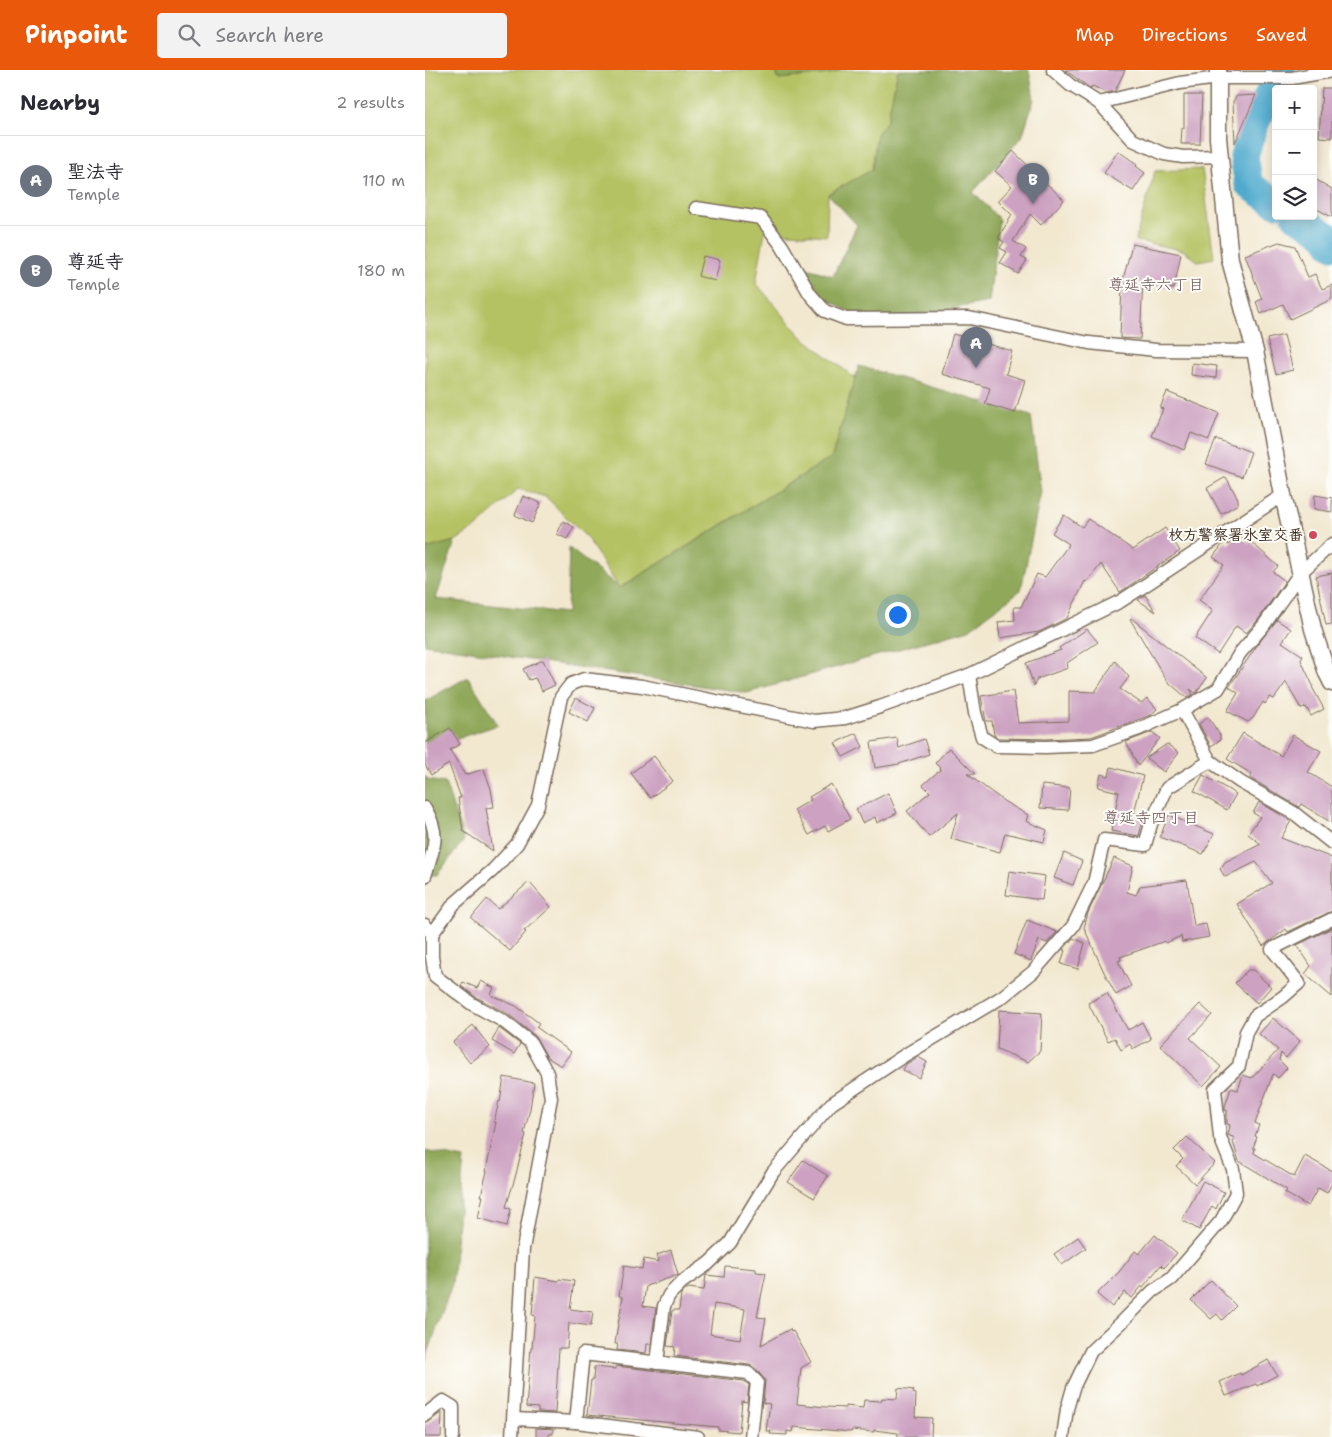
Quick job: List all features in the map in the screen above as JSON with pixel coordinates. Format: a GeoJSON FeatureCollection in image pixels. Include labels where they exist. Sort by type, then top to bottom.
{"type":"FeatureCollection","features":[{"type":"Feature","properties":{"kind":"street"},"geometry":{"type":"LineString","coordinates":[[1053,70],[1070,85],[1099,103],[1133,140],[1164,154],[1183,157],[1219,156]]}},
{"type":"Feature","properties":{"kind":"street"},"geometry":{"type":"LineString","coordinates":[[1099,103],[1218,74],[1262,78],[1293,78],[1332,71]]}},
{"type":"Feature","properties":{"kind":"street"},"geometry":{"type":"LineString","coordinates":[[1218,74],[1219,156],[1230,260],[1255,351],[1283,495],[1313,629],[1332,683]]}},
{"type":"Feature","properties":{"kind":"street"},"geometry":{"type":"LineString","coordinates":[[696,208],[761,218],[781,246],[809,294],[825,310],[846,319],[969,318],[1089,343],[1156,350],[1255,351]]}},
{"type":"Feature","properties":{"kind":"street"},"geometry":{"type":"LineString","coordinates":[[512,1437],[523,1249],[551,1098],[547,1073],[531,1042],[473,1004],[435,976],[428,929],[493,870],[517,844],[538,805],[561,698],[571,684],[583,679],[642,686],[813,721],[845,718],[880,708],[969,675],[1121,601],[1283,495]]}},
{"type":"Feature","properties":{"kind":"street"},"geometry":{"type":"LineString","coordinates":[[969,675],[975,713],[983,737],[996,746],[1046,747],[1093,745],[1139,729],[1182,710],[1217,690],[1240,653],[1264,625],[1300,573],[1331,545]]}},
{"type":"Feature","properties":{"kind":"street"},"geometry":{"type":"LineString","coordinates":[[1182,710],[1210,761],[1240,782],[1294,813],[1332,843]]}},
{"type":"Feature","properties":{"kind":"street"},"geometry":{"type":"LineString","coordinates":[[657,1363],[663,1306],[669,1295],[681,1282],[708,1264],[730,1244],[773,1172],[831,1104],[905,1055],[1002,997],[1033,972],[1073,926],[1093,883],[1104,840],[1145,845],[1151,824],[1167,788],[1210,761]]}},
{"type":"Feature","properties":{"kind":"street"},"geometry":{"type":"LineString","coordinates":[[425,808],[432,820],[436,843],[425,876]]}},
{"type":"Feature","properties":{"kind":"street"},"geometry":{"type":"LineString","coordinates":[[1063,1437],[1067,1409],[1073,1388],[1091,1351],[1153,1291],[1171,1279],[1221,1221],[1236,1193],[1233,1169],[1220,1137],[1215,1090],[1239,1066],[1246,1032],[1255,1016],[1283,997],[1299,983],[1272,949],[1332,919]]}},
{"type":"Feature","properties":{"kind":"street"},"geometry":{"type":"LineString","coordinates":[[576,1422],[583,1354],[748,1373],[757,1382],[751,1437]]}},
{"type":"Feature","properties":{"kind":"street"},"geometry":{"type":"LineString","coordinates":[[425,1415],[443,1402],[453,1407],[453,1437]]}},
{"type":"Feature","properties":{"kind":"street"},"geometry":{"type":"LineString","coordinates":[[514,1419],[576,1422],[698,1437]]}},
{"type":"Feature","properties":{"kind":"green space"},"geometry":{"type":"Polygon","coordinates":[[[425,70],[776,70],[778,79],[830,74],[841,70],[898,70],[887,121],[877,134],[872,170],[828,194],[827,236],[765,231],[756,283],[801,336],[855,378],[832,457],[619,588],[587,538],[546,497],[518,489],[477,527],[455,541],[425,549],[425,70]]]}},
{"type":"Feature","properties":{"kind":"green space"},"geometry":{"type":"Polygon","coordinates":[[[776,70],[841,70],[830,74],[778,79],[776,70]]]}},
{"type":"Feature","properties":{"kind":"green space"},"geometry":{"type":"Polygon","coordinates":[[[898,70],[1029,70],[1034,99],[1022,137],[973,192],[999,219],[989,302],[870,323],[814,292],[804,267],[833,276],[857,225],[828,194],[872,170],[877,134],[887,121],[898,70]]]}},
{"type":"Feature","properties":{"kind":"green space"},"geometry":{"type":"Polygon","coordinates":[[[1202,169],[1214,258],[1198,261],[1183,250],[1135,241],[1155,171],[1202,169]]]}},
{"type":"Feature","properties":{"kind":"green space"},"geometry":{"type":"Polygon","coordinates":[[[859,366],[1031,416],[1041,492],[1021,590],[969,629],[747,693],[425,644],[425,549],[455,541],[436,599],[567,613],[569,548],[620,588],[832,457],[859,366]]]}},
{"type":"Feature","properties":{"kind":"green space"},"geometry":{"type":"Polygon","coordinates":[[[468,677],[498,725],[425,749],[425,701],[468,677]]]}},
{"type":"Feature","properties":{"kind":"green space"},"geometry":{"type":"Polygon","coordinates":[[[425,776],[428,780],[445,783],[464,840],[437,875],[425,875],[425,776]]]}},
{"type":"Feature","properties":{"kind":"green space"},"geometry":{"type":"Polygon","coordinates":[[[425,1151],[464,1159],[452,1284],[425,1362],[425,1151]]]}},
{"type":"Feature","properties":{"kind":"building"},"geometry":{"type":"Polygon","coordinates":[[[1065,70],[1125,70],[1115,91],[1107,93],[1092,86],[1091,89],[1065,70]]]}},
{"type":"Feature","properties":{"kind":"building"},"geometry":{"type":"Polygon","coordinates":[[[1322,88],[1332,88],[1332,138],[1319,137],[1322,88]]]}},
{"type":"Feature","properties":{"kind":"building"},"geometry":{"type":"Polygon","coordinates":[[[1184,95],[1202,95],[1200,144],[1181,144],[1182,128],[1184,128],[1184,95]]]}},
{"type":"Feature","properties":{"kind":"building"},"geometry":{"type":"Polygon","coordinates":[[[1256,95],[1235,143],[1233,101],[1237,96],[1256,95]]]}},
{"type":"Feature","properties":{"kind":"building"},"geometry":{"type":"Polygon","coordinates":[[[1013,151],[1064,200],[1041,225],[1030,214],[1013,241],[1026,249],[1021,257],[1027,260],[1018,274],[1000,263],[1007,252],[1000,248],[1004,242],[998,238],[1012,215],[998,201],[1012,186],[995,171],[1013,151]]]}},
{"type":"Feature","properties":{"kind":"building"},"geometry":{"type":"Polygon","coordinates":[[[1118,151],[1137,164],[1136,166],[1145,173],[1133,191],[1104,173],[1118,151]]]}},
{"type":"Feature","properties":{"kind":"building"},"geometry":{"type":"Polygon","coordinates":[[[1317,180],[1332,189],[1332,217],[1317,209],[1317,180]]]}},
{"type":"Feature","properties":{"kind":"building"},"geometry":{"type":"Polygon","coordinates":[[[1279,242],[1295,246],[1308,277],[1315,274],[1322,289],[1332,285],[1332,299],[1290,319],[1283,304],[1261,314],[1256,302],[1262,299],[1245,255],[1279,242]]]}},
{"type":"Feature","properties":{"kind":"building"},"geometry":{"type":"Polygon","coordinates":[[[1132,244],[1181,254],[1174,289],[1143,282],[1140,339],[1120,338],[1122,284],[1132,244]]]}},
{"type":"Feature","properties":{"kind":"building"},"geometry":{"type":"Polygon","coordinates":[[[703,256],[720,260],[715,281],[698,276],[703,256]]]}},
{"type":"Feature","properties":{"kind":"building"},"geometry":{"type":"Polygon","coordinates":[[[953,334],[1012,351],[1006,374],[1025,380],[1015,413],[985,404],[990,388],[942,374],[953,334]]]}},
{"type":"Feature","properties":{"kind":"building"},"geometry":{"type":"Polygon","coordinates":[[[1284,335],[1293,370],[1276,374],[1267,339],[1284,335]]]}},
{"type":"Feature","properties":{"kind":"building"},"geometry":{"type":"Polygon","coordinates":[[[1192,363],[1217,366],[1216,378],[1191,375],[1192,363]]]}},
{"type":"Feature","properties":{"kind":"building"},"geometry":{"type":"Polygon","coordinates":[[[1167,392],[1219,413],[1209,440],[1191,433],[1184,450],[1152,436],[1163,409],[1160,408],[1167,392]]]}},
{"type":"Feature","properties":{"kind":"building"},"geometry":{"type":"Polygon","coordinates":[[[1216,439],[1251,452],[1242,477],[1206,464],[1216,439]]]}},
{"type":"Feature","properties":{"kind":"building"},"geometry":{"type":"Polygon","coordinates":[[[1226,477],[1238,499],[1238,504],[1221,514],[1207,488],[1226,477]]]}},
{"type":"Feature","properties":{"kind":"building"},"geometry":{"type":"Polygon","coordinates":[[[1315,495],[1332,498],[1332,512],[1314,509],[1315,495]]]}},
{"type":"Feature","properties":{"kind":"building"},"geometry":{"type":"Polygon","coordinates":[[[523,496],[541,503],[532,523],[515,515],[523,496]]]}},
{"type":"Feature","properties":{"kind":"building"},"geometry":{"type":"Polygon","coordinates":[[[1064,515],[1082,527],[1088,519],[1133,550],[1165,528],[1180,551],[1120,592],[1101,564],[1087,582],[1085,581],[1067,618],[1039,632],[1000,638],[998,622],[1015,620],[1014,607],[1021,607],[1037,574],[1045,577],[1069,544],[1052,533],[1064,515]]]}},
{"type":"Feature","properties":{"kind":"building"},"geometry":{"type":"Polygon","coordinates":[[[563,521],[574,527],[567,539],[557,534],[563,521]]]}},
{"type":"Feature","properties":{"kind":"building"},"geometry":{"type":"Polygon","coordinates":[[[1238,534],[1249,543],[1251,542],[1278,566],[1273,572],[1285,581],[1258,620],[1246,633],[1236,626],[1218,654],[1195,638],[1213,610],[1199,600],[1224,565],[1213,557],[1223,544],[1226,542],[1228,545],[1238,534]]]}},
{"type":"Feature","properties":{"kind":"building"},"geometry":{"type":"Polygon","coordinates":[[[1332,573],[1332,624],[1326,625],[1316,576],[1332,573]]]}},
{"type":"Feature","properties":{"kind":"building"},"geometry":{"type":"Polygon","coordinates":[[[1145,595],[1156,612],[1138,600],[1145,595]]]}},
{"type":"Feature","properties":{"kind":"building"},"geometry":{"type":"Polygon","coordinates":[[[1131,618],[1207,678],[1196,693],[1190,689],[1193,694],[1187,698],[1167,681],[1131,618]]]}},
{"type":"Feature","properties":{"kind":"building"},"geometry":{"type":"Polygon","coordinates":[[[1277,620],[1291,629],[1282,642],[1303,656],[1301,660],[1312,687],[1324,709],[1311,716],[1306,707],[1301,709],[1286,682],[1274,699],[1270,697],[1265,704],[1263,702],[1253,718],[1248,722],[1227,711],[1238,693],[1229,687],[1277,620]]]}},
{"type":"Feature","properties":{"kind":"building"},"geometry":{"type":"Polygon","coordinates":[[[1087,629],[1098,642],[1067,663],[1068,668],[1037,679],[1034,686],[1026,663],[1061,650],[1059,648],[1087,629]]]}},
{"type":"Feature","properties":{"kind":"building"},"geometry":{"type":"Polygon","coordinates":[[[543,660],[555,685],[542,691],[535,678],[529,680],[523,669],[543,660]]]}},
{"type":"Feature","properties":{"kind":"building"},"geometry":{"type":"Polygon","coordinates":[[[1115,661],[1129,677],[1120,689],[1141,703],[1147,698],[1157,709],[1151,715],[1091,737],[1046,739],[998,738],[994,735],[992,721],[986,721],[981,696],[1013,691],[1018,723],[1069,721],[1069,691],[1095,692],[1115,661]]]}},
{"type":"Feature","properties":{"kind":"building"},"geometry":{"type":"Polygon","coordinates":[[[576,698],[595,708],[588,722],[569,712],[576,698]]]}},
{"type":"Feature","properties":{"kind":"building"},"geometry":{"type":"Polygon","coordinates":[[[1208,717],[1220,735],[1220,740],[1211,746],[1199,724],[1208,717]]]}},
{"type":"Feature","properties":{"kind":"building"},"geometry":{"type":"Polygon","coordinates":[[[450,728],[460,744],[450,750],[465,775],[484,769],[491,789],[494,807],[486,808],[493,851],[463,831],[458,798],[461,798],[449,764],[431,775],[425,765],[425,743],[450,728]]]}},
{"type":"Feature","properties":{"kind":"building"},"geometry":{"type":"Polygon","coordinates":[[[1152,732],[1160,738],[1138,766],[1126,742],[1152,732]]]}},
{"type":"Feature","properties":{"kind":"building"},"geometry":{"type":"Polygon","coordinates":[[[856,733],[863,747],[843,757],[835,743],[856,733]]]}},
{"type":"Feature","properties":{"kind":"building"},"geometry":{"type":"Polygon","coordinates":[[[1243,733],[1281,756],[1293,735],[1321,751],[1308,772],[1332,787],[1332,823],[1301,804],[1299,807],[1250,778],[1252,774],[1227,759],[1243,733]]]}},
{"type":"Feature","properties":{"kind":"building"},"geometry":{"type":"Polygon","coordinates":[[[897,738],[899,748],[924,739],[929,754],[899,764],[875,768],[871,742],[897,738]]]}},
{"type":"Feature","properties":{"kind":"building"},"geometry":{"type":"Polygon","coordinates":[[[1167,744],[1179,753],[1164,772],[1146,758],[1167,744]]]}},
{"type":"Feature","properties":{"kind":"building"},"geometry":{"type":"Polygon","coordinates":[[[949,748],[975,774],[967,774],[1005,802],[1028,815],[1026,821],[1047,830],[1044,842],[1005,833],[1000,852],[951,839],[958,813],[929,837],[907,811],[930,792],[923,785],[941,769],[935,763],[949,748]]]}},
{"type":"Feature","properties":{"kind":"building"},"geometry":{"type":"Polygon","coordinates":[[[654,756],[673,781],[650,798],[631,773],[654,756]]]}},
{"type":"Feature","properties":{"kind":"building"},"geometry":{"type":"Polygon","coordinates":[[[1111,767],[1143,776],[1134,813],[1144,815],[1139,836],[1111,831],[1119,792],[1098,787],[1101,774],[1109,776],[1111,767]]]}},
{"type":"Feature","properties":{"kind":"building"},"geometry":{"type":"Polygon","coordinates":[[[1203,775],[1236,794],[1227,810],[1194,791],[1203,775]]]}},
{"type":"Feature","properties":{"kind":"building"},"geometry":{"type":"Polygon","coordinates":[[[831,784],[850,819],[828,831],[825,826],[809,835],[794,810],[811,800],[809,797],[831,784]]]}},
{"type":"Feature","properties":{"kind":"building"},"geometry":{"type":"Polygon","coordinates":[[[1042,785],[1070,788],[1068,810],[1040,808],[1042,785]]]}},
{"type":"Feature","properties":{"kind":"building"},"geometry":{"type":"Polygon","coordinates":[[[888,793],[897,813],[877,823],[875,817],[862,823],[856,809],[888,793]]]}},
{"type":"Feature","properties":{"kind":"building"},"geometry":{"type":"Polygon","coordinates":[[[1259,802],[1291,821],[1281,838],[1332,858],[1332,911],[1288,932],[1286,929],[1263,946],[1237,904],[1272,883],[1256,862],[1225,877],[1220,869],[1225,862],[1261,844],[1248,834],[1260,817],[1253,813],[1259,802]]]}},
{"type":"Feature","properties":{"kind":"building"},"geometry":{"type":"Polygon","coordinates":[[[1169,815],[1214,834],[1203,854],[1160,837],[1169,815]]]}},
{"type":"Feature","properties":{"kind":"building"},"geometry":{"type":"Polygon","coordinates":[[[1064,853],[1082,861],[1073,885],[1054,878],[1064,853]]]}},
{"type":"Feature","properties":{"kind":"building"},"geometry":{"type":"Polygon","coordinates":[[[1114,858],[1133,866],[1127,892],[1136,895],[1140,886],[1187,880],[1194,926],[1206,924],[1209,937],[1182,942],[1181,936],[1166,943],[1165,941],[1120,957],[1121,960],[1118,961],[1131,986],[1116,995],[1084,928],[1088,913],[1114,858]]]}},
{"type":"Feature","properties":{"kind":"building"},"geometry":{"type":"Polygon","coordinates":[[[1009,871],[1045,876],[1042,900],[1006,895],[1009,871]]]}},
{"type":"Feature","properties":{"kind":"building"},"geometry":{"type":"Polygon","coordinates":[[[529,882],[551,907],[524,931],[526,932],[510,951],[471,918],[487,899],[498,909],[529,882]]]}},
{"type":"Feature","properties":{"kind":"building"},"geometry":{"type":"Polygon","coordinates":[[[1027,920],[1057,932],[1047,943],[1039,940],[1031,961],[1014,954],[1027,920]]]}},
{"type":"Feature","properties":{"kind":"building"},"geometry":{"type":"Polygon","coordinates":[[[1332,928],[1332,997],[1305,974],[1311,966],[1297,945],[1332,928]]]}},
{"type":"Feature","properties":{"kind":"building"},"geometry":{"type":"Polygon","coordinates":[[[1073,938],[1085,943],[1078,969],[1061,964],[1065,950],[1063,950],[1073,938]]]}},
{"type":"Feature","properties":{"kind":"building"},"geometry":{"type":"Polygon","coordinates":[[[1248,970],[1253,970],[1271,987],[1257,1003],[1235,983],[1248,970]]]}},
{"type":"Feature","properties":{"kind":"building"},"geometry":{"type":"Polygon","coordinates":[[[481,981],[494,988],[491,995],[516,1006],[539,1023],[536,1027],[571,1052],[561,1066],[547,1057],[535,1036],[508,1014],[476,997],[461,986],[463,982],[477,988],[481,981]]]}},
{"type":"Feature","properties":{"kind":"building"},"geometry":{"type":"Polygon","coordinates":[[[1107,993],[1128,1030],[1142,1022],[1151,1039],[1133,1049],[1130,1044],[1121,1050],[1115,1038],[1108,1041],[1088,1003],[1107,993]]]}},
{"type":"Feature","properties":{"kind":"building"},"geometry":{"type":"Polygon","coordinates":[[[1200,1004],[1212,1015],[1190,1038],[1221,1067],[1203,1086],[1160,1045],[1200,1004]]]}},
{"type":"Feature","properties":{"kind":"building"},"geometry":{"type":"Polygon","coordinates":[[[999,1010],[1042,1013],[1040,1051],[1028,1062],[997,1049],[999,1010]]]}},
{"type":"Feature","properties":{"kind":"building"},"geometry":{"type":"Polygon","coordinates":[[[1273,1018],[1300,1041],[1286,1058],[1281,1053],[1279,1060],[1287,1068],[1278,1078],[1273,1074],[1255,1123],[1259,1125],[1253,1148],[1255,1148],[1254,1153],[1294,1177],[1305,1156],[1332,1171],[1332,1183],[1327,1193],[1318,1188],[1308,1206],[1285,1193],[1287,1190],[1239,1161],[1233,1142],[1235,1138],[1228,1135],[1230,1125],[1227,1124],[1227,1110],[1225,1110],[1225,1106],[1231,1088],[1238,1090],[1243,1075],[1252,1078],[1278,1050],[1259,1034],[1273,1018]]]}},
{"type":"Feature","properties":{"kind":"building"},"geometry":{"type":"Polygon","coordinates":[[[473,1025],[490,1047],[470,1063],[453,1042],[473,1025]]]}},
{"type":"Feature","properties":{"kind":"building"},"geometry":{"type":"Polygon","coordinates":[[[499,1028],[520,1044],[514,1054],[492,1041],[499,1028]]]}},
{"type":"Feature","properties":{"kind":"building"},"geometry":{"type":"Polygon","coordinates":[[[918,1057],[927,1062],[919,1078],[903,1070],[906,1064],[918,1057]]]}},
{"type":"Feature","properties":{"kind":"building"},"geometry":{"type":"Polygon","coordinates":[[[504,1077],[534,1083],[524,1133],[526,1134],[506,1207],[511,1209],[507,1226],[478,1218],[496,1122],[494,1122],[500,1102],[504,1077]]]}},
{"type":"Feature","properties":{"kind":"building"},"geometry":{"type":"Polygon","coordinates":[[[1187,1137],[1215,1163],[1195,1184],[1176,1166],[1183,1159],[1174,1150],[1187,1137]]]}},
{"type":"Feature","properties":{"kind":"building"},"geometry":{"type":"Polygon","coordinates":[[[803,1160],[828,1176],[814,1198],[788,1182],[803,1160]]]}},
{"type":"Feature","properties":{"kind":"building"},"geometry":{"type":"Polygon","coordinates":[[[1203,1181],[1224,1192],[1216,1209],[1212,1206],[1199,1230],[1182,1220],[1203,1181]]]}},
{"type":"Feature","properties":{"kind":"building"},"geometry":{"type":"Polygon","coordinates":[[[1155,1235],[1177,1253],[1164,1268],[1161,1265],[1132,1298],[1125,1292],[1112,1307],[1097,1294],[1119,1272],[1135,1251],[1139,1254],[1155,1235]]]}},
{"type":"Feature","properties":{"kind":"building"},"geometry":{"type":"Polygon","coordinates":[[[1078,1237],[1086,1248],[1062,1265],[1054,1254],[1078,1237]]]}},
{"type":"Feature","properties":{"kind":"building"},"geometry":{"type":"Polygon","coordinates":[[[671,1250],[678,1275],[646,1286],[643,1306],[656,1308],[651,1344],[647,1344],[646,1353],[617,1350],[618,1344],[615,1344],[623,1297],[619,1296],[624,1266],[642,1269],[644,1259],[659,1262],[657,1255],[671,1250]]]}},
{"type":"Feature","properties":{"kind":"building"},"geometry":{"type":"Polygon","coordinates":[[[725,1266],[756,1269],[756,1272],[766,1273],[757,1317],[766,1318],[761,1345],[790,1329],[811,1362],[801,1368],[797,1404],[863,1408],[864,1400],[881,1401],[882,1398],[897,1399],[898,1388],[914,1390],[913,1393],[916,1394],[915,1417],[932,1418],[931,1437],[898,1437],[898,1433],[874,1430],[874,1432],[852,1430],[851,1432],[794,1427],[793,1432],[787,1431],[787,1435],[770,1434],[771,1431],[766,1431],[770,1404],[763,1403],[765,1380],[754,1367],[674,1356],[675,1347],[667,1346],[672,1311],[679,1310],[681,1294],[688,1288],[704,1290],[706,1275],[724,1277],[725,1266]],[[714,1304],[710,1334],[740,1339],[745,1309],[714,1304]]]}},
{"type":"Feature","properties":{"kind":"building"},"geometry":{"type":"Polygon","coordinates":[[[535,1277],[559,1281],[559,1279],[574,1281],[570,1309],[593,1312],[591,1326],[569,1323],[567,1348],[559,1348],[555,1413],[538,1412],[538,1408],[526,1407],[535,1316],[532,1315],[535,1277]]]}},
{"type":"Feature","properties":{"kind":"building"},"geometry":{"type":"Polygon","coordinates":[[[1211,1280],[1236,1306],[1222,1320],[1217,1314],[1211,1319],[1191,1300],[1211,1280]]]}},
{"type":"Feature","properties":{"kind":"building"},"geometry":{"type":"Polygon","coordinates":[[[1268,1360],[1277,1375],[1257,1386],[1256,1384],[1226,1396],[1220,1382],[1240,1373],[1241,1375],[1268,1360]]]}},
{"type":"Feature","properties":{"kind":"building"},"geometry":{"type":"Polygon","coordinates":[[[616,1366],[744,1381],[749,1385],[747,1402],[742,1401],[739,1432],[718,1430],[718,1427],[587,1415],[594,1367],[616,1369],[616,1366]]]}},
{"type":"Feature","properties":{"kind":"building"},"geometry":{"type":"Polygon","coordinates":[[[442,1412],[441,1437],[425,1437],[425,1425],[442,1412]]]}},
{"type":"Feature","properties":{"kind":"building"},"geometry":{"type":"Polygon","coordinates":[[[536,1428],[553,1429],[553,1434],[549,1434],[549,1437],[536,1437],[536,1428]]]}},
{"type":"Feature","properties":{"kind":"waterway"},"geometry":{"type":"LineString","coordinates":[[1272,200],[1249,185],[1244,156],[1254,125],[1281,70]]}},
{"type":"Feature","properties":{"kind":"waterway"},"geometry":{"type":"LineString","coordinates":[[1302,220],[1325,234],[1332,245]]}},
{"type":"Feature","properties":{"kind":"place","name":"尊延寺"},"geometry":{"type":"Point","coordinates":[1033,204]}},
{"type":"Feature","properties":{"kind":"place","name":"聖法寺"},"geometry":{"type":"Point","coordinates":[976,368]}},
{"type":"Feature","properties":{"kind":"place","name":"枚方警察署氷室交番"},"geometry":{"type":"Point","coordinates":[1313,535]}},
{"type":"Feature","properties":{"kind":"district","name":"尊延寺六丁目"},"geometry":{"type":"Point","coordinates":[1156,284]}},
{"type":"Feature","properties":{"kind":"district","name":"尊延寺四丁目"},"geometry":{"type":"Point","coordinates":[1151,817]}}]}
